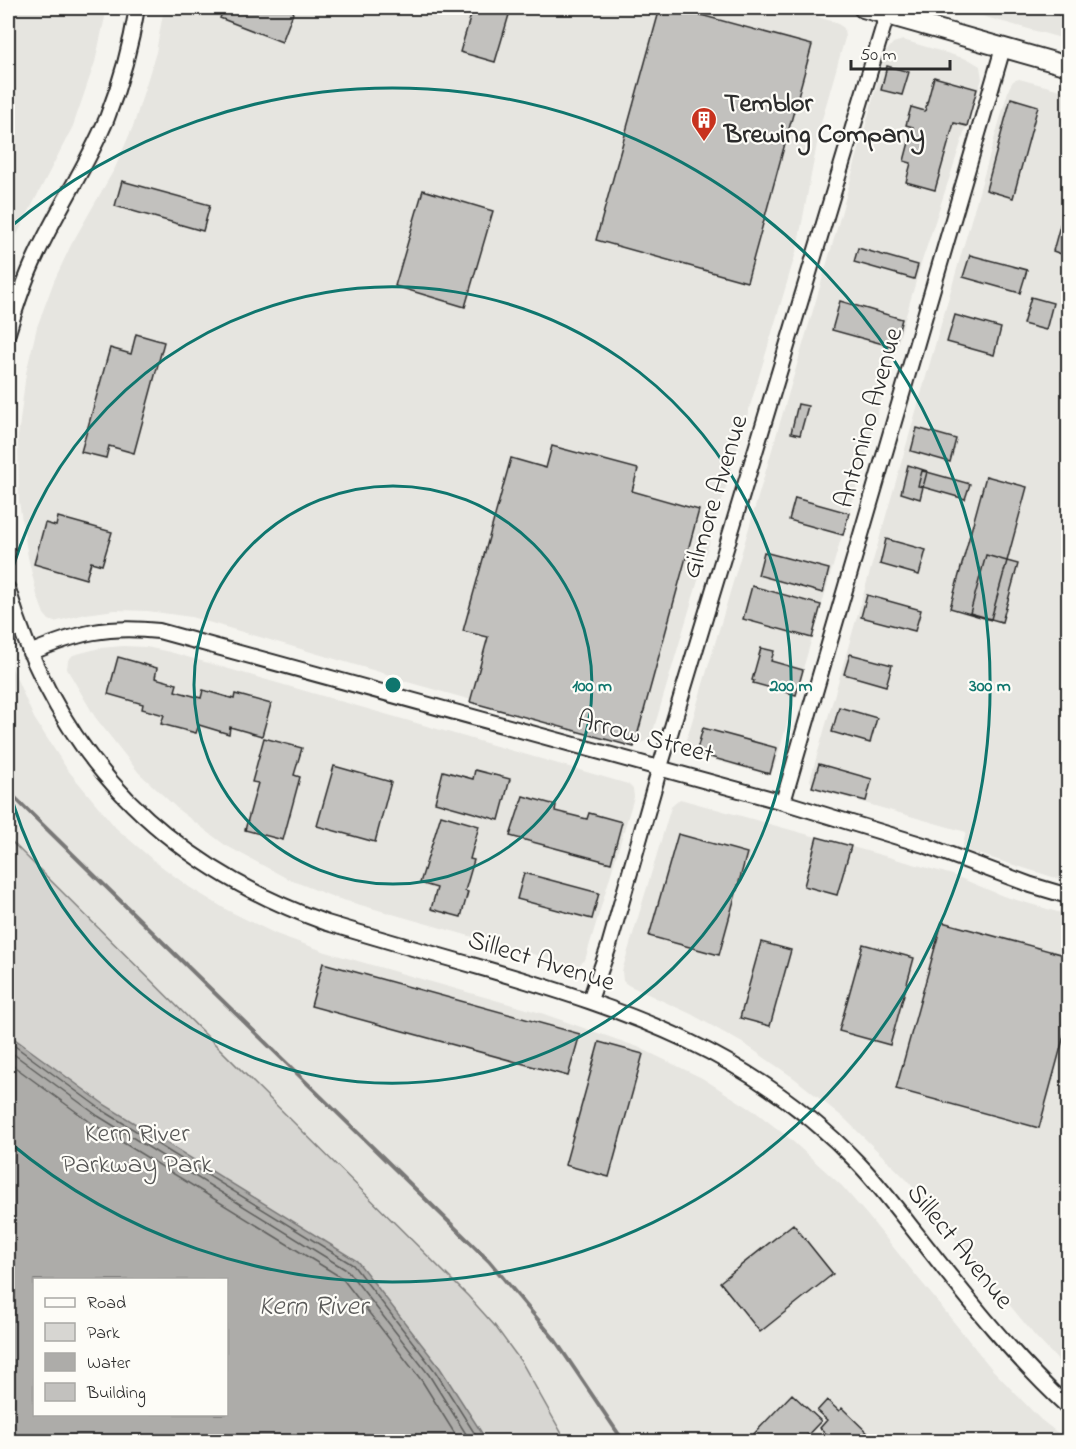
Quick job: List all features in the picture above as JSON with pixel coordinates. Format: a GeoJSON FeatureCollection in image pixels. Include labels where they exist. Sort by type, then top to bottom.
{"type":"FeatureCollection","features":[{"type":"Feature","properties":{"kind":"main road"},"geometry":{"type":"LineString","coordinates":[[863,8],[888,11],[1068,66]]}},
{"type":"Feature","properties":{"kind":"street"},"geometry":{"type":"LineString","coordinates":[[8,333],[20,294],[36,255],[90,156],[107,117],[121,77],[137,8]]}},
{"type":"Feature","properties":{"kind":"street","name":"Gilmore Avenue"},"geometry":{"type":"LineString","coordinates":[[590,1000],[609,946],[660,767],[888,11]]}},
{"type":"Feature","properties":{"kind":"street","name":"Antonino Avenue"},"geometry":{"type":"LineString","coordinates":[[783,802],[1003,48]]}},
{"type":"Feature","properties":{"kind":"street","name":"Sillect Avenue"},"geometry":{"type":"LineString","coordinates":[[8,589],[30,653],[61,713],[105,775],[158,829],[227,878],[295,912],[590,1000],[649,1022],[725,1060],[761,1082],[820,1128],[858,1164],[887,1196],[1017,1356],[1068,1407]]}},
{"type":"Feature","properties":{"kind":"street","name":"Arrow Street"},"geometry":{"type":"LineString","coordinates":[[30,653],[65,638],[87,632],[112,628],[159,631],[783,802],[927,846],[1031,885],[1068,896]]}},
{"type":"Feature","properties":{"kind":"shaded area"},"geometry":{"type":"Polygon","coordinates":[[[8,8],[107,8],[95,62],[73,126],[8,252],[8,8]]]}},
{"type":"Feature","properties":{"kind":"shaded area"},"geometry":{"type":"Polygon","coordinates":[[[164,8],[786,8],[835,22],[844,28],[845,38],[821,123],[797,249],[651,738],[636,746],[393,678],[393,676],[191,617],[148,611],[115,610],[54,622],[44,614],[28,557],[19,502],[18,437],[26,373],[37,327],[54,281],[71,245],[115,168],[134,124],[156,52],[164,8]]]}},
{"type":"Feature","properties":{"kind":"shaded area"},"geometry":{"type":"Polygon","coordinates":[[[953,8],[1068,8],[1068,40],[953,8]]]}},
{"type":"Feature","properties":{"kind":"shaded area"},"geometry":{"type":"Polygon","coordinates":[[[903,40],[970,60],[980,66],[982,79],[921,264],[775,765],[765,774],[683,752],[834,239],[886,52],[893,43],[903,40]]]}},
{"type":"Feature","properties":{"kind":"shaded area"},"geometry":{"type":"Polygon","coordinates":[[[1019,79],[1068,92],[1068,449],[1062,470],[1068,472],[1068,886],[1059,879],[962,849],[966,832],[819,790],[810,780],[1009,88],[1013,81],[1019,79]]]}},
{"type":"Feature","properties":{"kind":"shaded area"},"geometry":{"type":"Polygon","coordinates":[[[146,647],[170,652],[628,784],[633,789],[634,797],[585,960],[579,965],[571,965],[336,898],[288,879],[225,845],[180,811],[139,773],[95,717],[67,669],[68,660],[73,655],[100,648],[146,647]]]}},
{"type":"Feature","properties":{"kind":"shaded area"},"geometry":{"type":"Polygon","coordinates":[[[8,659],[34,718],[67,769],[116,828],[189,887],[227,910],[276,934],[326,952],[541,1013],[638,1047],[702,1078],[757,1113],[789,1138],[842,1186],[991,1368],[1040,1419],[1068,1441],[566,1441],[522,1363],[495,1326],[468,1296],[8,838],[8,659]]]}},
{"type":"Feature","properties":{"kind":"shaded area"},"geometry":{"type":"Polygon","coordinates":[[[680,799],[953,875],[1003,896],[1068,915],[1068,1371],[1035,1336],[907,1180],[845,1119],[794,1078],[746,1045],[691,1014],[623,981],[622,971],[671,807],[680,799]]]}},
{"type":"Feature","properties":{"kind":"green space","name":"Kern River Parkway Park"},"geometry":{"type":"Polygon","coordinates":[[[8,838],[468,1296],[495,1326],[522,1363],[566,1441],[8,1441],[8,838]]]}},
{"type":"Feature","properties":{"kind":"water","name":"Kern River"},"geometry":{"type":"Polygon","coordinates":[[[8,1034],[105,1105],[357,1261],[440,1368],[487,1441],[8,1441],[8,1034]]]}},
{"type":"Feature","properties":{"kind":"building"},"geometry":{"type":"Polygon","coordinates":[[[224,8],[295,8],[282,42],[220,18],[224,8]]]}},
{"type":"Feature","properties":{"kind":"building"},"geometry":{"type":"Polygon","coordinates":[[[473,8],[511,8],[495,62],[460,52],[473,8]]]}},
{"type":"Feature","properties":{"kind":"building","name":"Temblor Brewing Company"},"geometry":{"type":"Polygon","coordinates":[[[660,8],[675,8],[812,45],[747,282],[596,240],[660,8]]]}},
{"type":"Feature","properties":{"kind":"building"},"geometry":{"type":"Polygon","coordinates":[[[1043,8],[1068,8],[1068,17],[1042,10],[1043,8]]]}},
{"type":"Feature","properties":{"kind":"building"},"geometry":{"type":"Polygon","coordinates":[[[887,66],[909,72],[902,95],[881,90],[887,66]]]}},
{"type":"Feature","properties":{"kind":"building"},"geometry":{"type":"Polygon","coordinates":[[[934,77],[977,89],[967,126],[954,123],[935,190],[906,182],[911,163],[904,161],[913,127],[906,125],[911,107],[925,111],[934,77]]]}},
{"type":"Feature","properties":{"kind":"building"},"geometry":{"type":"Polygon","coordinates":[[[1011,98],[1038,106],[1013,198],[986,190],[1011,98]]]}},
{"type":"Feature","properties":{"kind":"building"},"geometry":{"type":"Polygon","coordinates":[[[122,181],[210,205],[203,231],[115,206],[122,181]]]}},
{"type":"Feature","properties":{"kind":"building"},"geometry":{"type":"Polygon","coordinates":[[[423,190],[493,211],[465,307],[395,286],[423,190]]]}},
{"type":"Feature","properties":{"kind":"building"},"geometry":{"type":"Polygon","coordinates":[[[1068,196],[1068,240],[1064,255],[1053,251],[1068,196]]]}},
{"type":"Feature","properties":{"kind":"building"},"geometry":{"type":"Polygon","coordinates":[[[858,248],[918,265],[914,279],[854,262],[858,248]]]}},
{"type":"Feature","properties":{"kind":"building"},"geometry":{"type":"Polygon","coordinates":[[[970,255],[1027,270],[1020,293],[963,277],[970,255]]]}},
{"type":"Feature","properties":{"kind":"building"},"geometry":{"type":"Polygon","coordinates":[[[1031,297],[1053,303],[1046,330],[1023,324],[1031,297]]]}},
{"type":"Feature","properties":{"kind":"building"},"geometry":{"type":"Polygon","coordinates":[[[840,301],[902,319],[894,347],[832,330],[840,301]]]}},
{"type":"Feature","properties":{"kind":"building"},"geometry":{"type":"Polygon","coordinates":[[[955,315],[1001,328],[994,355],[947,342],[955,315]]]}},
{"type":"Feature","properties":{"kind":"building"},"geometry":{"type":"Polygon","coordinates":[[[136,334],[164,342],[134,453],[109,446],[106,458],[81,452],[110,348],[131,354],[136,334]]]}},
{"type":"Feature","properties":{"kind":"building"},"geometry":{"type":"Polygon","coordinates":[[[798,404],[808,406],[800,435],[791,433],[798,404]]]}},
{"type":"Feature","properties":{"kind":"building"},"geometry":{"type":"Polygon","coordinates":[[[917,428],[956,439],[950,462],[911,451],[917,428]]]}},
{"type":"Feature","properties":{"kind":"building"},"geometry":{"type":"Polygon","coordinates":[[[552,446],[638,469],[632,491],[699,510],[634,747],[470,702],[488,637],[463,631],[511,458],[546,468],[552,446]]]}},
{"type":"Feature","properties":{"kind":"building"},"geometry":{"type":"Polygon","coordinates":[[[908,465],[927,471],[922,471],[918,486],[923,487],[920,499],[901,493],[908,465]]]}},
{"type":"Feature","properties":{"kind":"building"},"geometry":{"type":"Polygon","coordinates":[[[922,471],[927,472],[923,487],[918,486],[922,471]]]}},
{"type":"Feature","properties":{"kind":"building"},"geometry":{"type":"Polygon","coordinates":[[[927,472],[970,484],[965,499],[923,487],[927,472]]]}},
{"type":"Feature","properties":{"kind":"building"},"geometry":{"type":"Polygon","coordinates":[[[986,476],[1027,487],[1007,561],[986,555],[970,613],[991,620],[950,608],[986,476]]]}},
{"type":"Feature","properties":{"kind":"building"},"geometry":{"type":"Polygon","coordinates":[[[795,498],[849,513],[843,535],[789,520],[795,498]]]}},
{"type":"Feature","properties":{"kind":"building"},"geometry":{"type":"Polygon","coordinates":[[[58,517],[112,532],[102,565],[91,562],[86,579],[34,564],[45,523],[56,526],[58,517]]]}},
{"type":"Feature","properties":{"kind":"building"},"geometry":{"type":"Polygon","coordinates":[[[886,539],[926,550],[919,575],[880,564],[886,539]]]}},
{"type":"Feature","properties":{"kind":"building"},"geometry":{"type":"Polygon","coordinates":[[[764,552],[829,569],[823,593],[758,575],[764,552]]]}},
{"type":"Feature","properties":{"kind":"building"},"geometry":{"type":"Polygon","coordinates":[[[986,555],[1007,561],[991,619],[970,613],[986,555]]]}},
{"type":"Feature","properties":{"kind":"building"},"geometry":{"type":"Polygon","coordinates":[[[1007,561],[1018,564],[1002,622],[991,619],[1007,561]]]}},
{"type":"Feature","properties":{"kind":"building"},"geometry":{"type":"Polygon","coordinates":[[[752,586],[821,605],[812,638],[743,619],[752,586]]]}},
{"type":"Feature","properties":{"kind":"building"},"geometry":{"type":"Polygon","coordinates":[[[867,595],[921,610],[915,631],[861,617],[867,595]]]}},
{"type":"Feature","properties":{"kind":"building"},"geometry":{"type":"Polygon","coordinates":[[[761,648],[774,651],[771,661],[803,670],[796,695],[753,683],[761,648]]]}},
{"type":"Feature","properties":{"kind":"building"},"geometry":{"type":"Polygon","coordinates":[[[850,654],[892,665],[886,686],[844,674],[850,654]]]}},
{"type":"Feature","properties":{"kind":"building"},"geometry":{"type":"Polygon","coordinates":[[[118,657],[157,668],[155,678],[177,684],[175,691],[201,698],[203,690],[234,699],[235,694],[271,704],[262,736],[230,727],[229,734],[199,725],[196,733],[161,724],[164,715],[142,709],[143,704],[108,694],[118,657]]]}},
{"type":"Feature","properties":{"kind":"building"},"geometry":{"type":"Polygon","coordinates":[[[839,707],[877,718],[870,743],[832,732],[839,707]]]}},
{"type":"Feature","properties":{"kind":"building"},"geometry":{"type":"Polygon","coordinates":[[[703,728],[777,748],[770,774],[696,753],[703,728]]]}},
{"type":"Feature","properties":{"kind":"building"},"geometry":{"type":"Polygon","coordinates":[[[264,738],[302,748],[294,775],[300,777],[283,840],[245,830],[258,783],[252,782],[264,738]]]}},
{"type":"Feature","properties":{"kind":"building"},"geometry":{"type":"Polygon","coordinates":[[[819,764],[872,779],[866,801],[812,787],[819,764]]]}},
{"type":"Feature","properties":{"kind":"building"},"geometry":{"type":"Polygon","coordinates":[[[334,766],[391,782],[375,842],[317,826],[334,766]]]}},
{"type":"Feature","properties":{"kind":"building"},"geometry":{"type":"Polygon","coordinates":[[[475,770],[510,779],[499,820],[435,802],[443,771],[473,779],[475,770]]]}},
{"type":"Feature","properties":{"kind":"building"},"geometry":{"type":"Polygon","coordinates":[[[523,796],[556,805],[555,811],[587,819],[589,813],[622,822],[611,863],[510,836],[523,796]]]}},
{"type":"Feature","properties":{"kind":"building"},"geometry":{"type":"Polygon","coordinates":[[[441,815],[479,826],[470,859],[474,860],[465,891],[468,892],[461,917],[431,909],[437,888],[420,883],[441,815]]]}},
{"type":"Feature","properties":{"kind":"building"},"geometry":{"type":"Polygon","coordinates":[[[678,834],[747,853],[719,955],[649,936],[678,834]]]}},
{"type":"Feature","properties":{"kind":"building"},"geometry":{"type":"Polygon","coordinates":[[[817,837],[851,846],[837,895],[804,886],[817,837]]]}},
{"type":"Feature","properties":{"kind":"building"},"geometry":{"type":"Polygon","coordinates":[[[524,873],[599,893],[592,919],[517,899],[524,873]]]}},
{"type":"Feature","properties":{"kind":"building"},"geometry":{"type":"Polygon","coordinates":[[[942,922],[1068,956],[1068,1021],[1039,1128],[896,1089],[942,922]]]}},
{"type":"Feature","properties":{"kind":"building"},"geometry":{"type":"Polygon","coordinates":[[[761,942],[791,950],[770,1026],[740,1018],[761,942]]]}},
{"type":"Feature","properties":{"kind":"building"},"geometry":{"type":"Polygon","coordinates":[[[863,944],[914,958],[890,1045],[839,1031],[863,944]]]}},
{"type":"Feature","properties":{"kind":"building"},"geometry":{"type":"Polygon","coordinates":[[[323,963],[580,1034],[568,1076],[311,1006],[323,963]]]}},
{"type":"Feature","properties":{"kind":"building"},"geometry":{"type":"Polygon","coordinates":[[[599,1042],[643,1054],[609,1177],[565,1165],[599,1042]]]}},
{"type":"Feature","properties":{"kind":"building"},"geometry":{"type":"Polygon","coordinates":[[[793,1224],[833,1274],[760,1332],[720,1282],[793,1224]]]}},
{"type":"Feature","properties":{"kind":"building"},"geometry":{"type":"Polygon","coordinates":[[[792,1394],[821,1421],[801,1442],[752,1442],[749,1439],[792,1394]]]}},
{"type":"Feature","properties":{"kind":"building"},"geometry":{"type":"Polygon","coordinates":[[[827,1400],[839,1411],[842,1408],[877,1442],[831,1442],[833,1440],[820,1428],[827,1420],[817,1411],[827,1400]]]}},
{"type":"Feature","properties":{"kind":"waterway"},"geometry":{"type":"LineString","coordinates":[[8,791],[489,1261],[555,1340],[624,1442]]}},
{"type":"Feature","properties":{"kind":"place","name":"Temblor Brewing Company"},"geometry":{"type":"Point","coordinates":[704,143]}}]}
